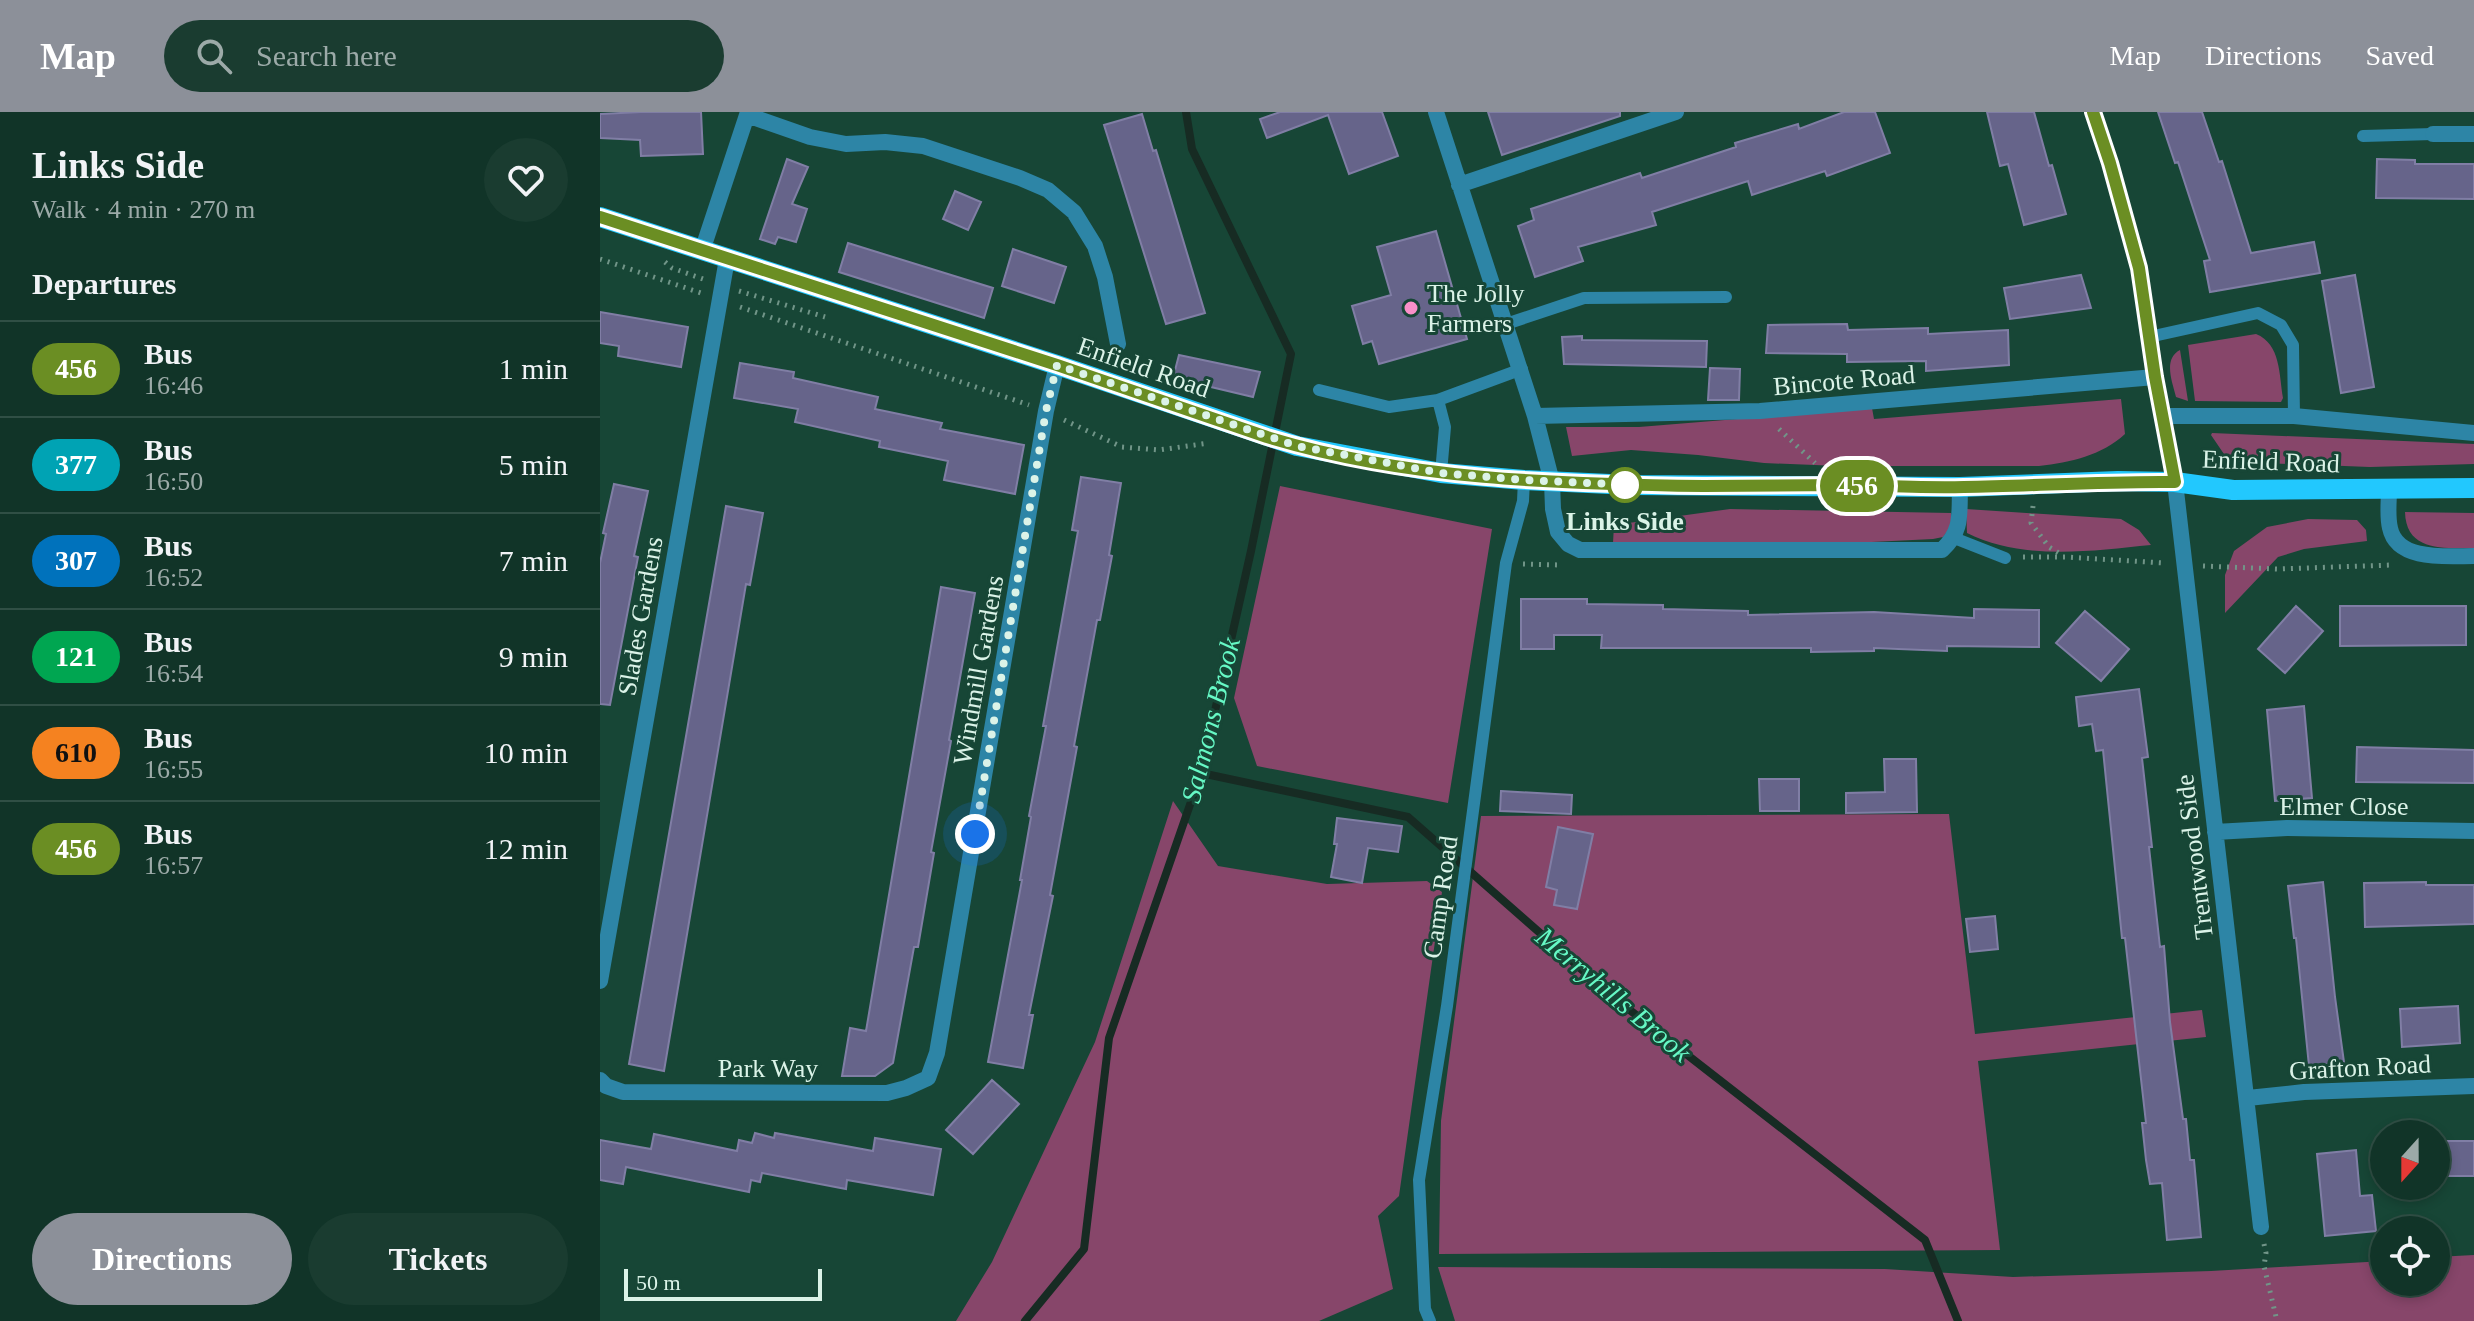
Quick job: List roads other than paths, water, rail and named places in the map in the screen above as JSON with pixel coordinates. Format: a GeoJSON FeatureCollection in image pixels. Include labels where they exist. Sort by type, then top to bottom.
{"type":"FeatureCollection","features":[{"type":"Feature","properties":{"kind":"main road","name":"Enfield Road"},"geometry":{"type":"LineString","coordinates":[[600,217],[1297,446],[1441,473],[1552,482],[1646,485],[1960,487],[2118,481],[2175,482],[2233,490],[2474,488]]}},
{"type":"Feature","properties":{"kind":"street"},"geometry":{"type":"LineString","coordinates":[[1436,112],[1522,369],[1552,482],[1558,532],[1568,544],[1580,550],[1942,550],[1954,538],[1959,526],[1960,487]]}},
{"type":"Feature","properties":{"kind":"street"},"geometry":{"type":"LineString","coordinates":[[1459,185],[1676,112]]}},
{"type":"Feature","properties":{"kind":"street"},"geometry":{"type":"LineString","coordinates":[[2093,112],[2139,268],[2175,482]]}},
{"type":"Feature","properties":{"kind":"street"},"geometry":{"type":"LineString","coordinates":[[702,251],[748,113],[822,139],[846,144],[885,142],[923,146],[1048,190],[1074,212],[1095,246],[1105,277],[1118,344]]}},
{"type":"Feature","properties":{"kind":"street"},"geometry":{"type":"LineString","coordinates":[[2433,134],[2474,134]]}},
{"type":"Feature","properties":{"kind":"street","name":"Slades Gardens"},"geometry":{"type":"LineString","coordinates":[[600,981],[727,259]]}},
{"type":"Feature","properties":{"kind":"street","name":"Windmill Gardens"},"geometry":{"type":"LineString","coordinates":[[928,1078],[940,1038],[1046,411],[1057,365]]}},
{"type":"Feature","properties":{"kind":"street","name":"Bincote Road"},"geometry":{"type":"LineString","coordinates":[[1535,416],[1760,411],[2155,377]]}},
{"type":"Feature","properties":{"kind":"street","name":"Enfield Road"},"geometry":{"type":"LineString","coordinates":[[2162,416],[2294,416],[2474,433]]}},
{"type":"Feature","properties":{"kind":"street","name":"Trentwood Side"},"geometry":{"type":"LineString","coordinates":[[2175,482],[2261,1227]]}},
{"type":"Feature","properties":{"kind":"street"},"geometry":{"type":"LineString","coordinates":[[2389,489],[2390,530],[2398,542],[2415,553],[2474,556]]}},
{"type":"Feature","properties":{"kind":"street","name":"Elmer Close"},"geometry":{"type":"LineString","coordinates":[[2215,832],[2287,828],[2474,831]]}},
{"type":"Feature","properties":{"kind":"street","name":"Park Way"},"geometry":{"type":"LineString","coordinates":[[603,1083],[623,1092],[887,1093],[928,1078]]}},
{"type":"Feature","properties":{"kind":"street","name":"Grafton Road"},"geometry":{"type":"LineString","coordinates":[[2248,1098],[2304,1092],[2474,1086]]}},
{"type":"Feature","properties":{"kind":"lane"},"geometry":{"type":"LineString","coordinates":[[2363,136],[2433,134]]}},
{"type":"Feature","properties":{"kind":"lane"},"geometry":{"type":"LineString","coordinates":[[1506,324],[1584,298],[1726,297]]}},
{"type":"Feature","properties":{"kind":"lane"},"geometry":{"type":"LineString","coordinates":[[2149,337],[2258,313],[2281,325],[2293,345],[2294,416]]}},
{"type":"Feature","properties":{"kind":"lane"},"geometry":{"type":"LineString","coordinates":[[1319,390],[1389,407],[1438,400],[1522,369]]}},
{"type":"Feature","properties":{"kind":"lane"},"geometry":{"type":"LineString","coordinates":[[1438,400],[1445,427],[1441,473]]}},
{"type":"Feature","properties":{"kind":"lane","name":"Camp Road"},"geometry":{"type":"LineString","coordinates":[[1430,1321],[1425,1309],[1419,1180],[1447,1006],[1506,563],[1523,501],[1524,480]]}},
{"type":"Feature","properties":{"kind":"lane"},"geometry":{"type":"LineString","coordinates":[[1954,538],[2005,558]]}},
{"type":"Feature","properties":{"kind":"waterway","name":"Salmons Brook"},"geometry":{"type":"LineString","coordinates":[[1025,1321],[1084,1249],[1109,1038],[1201,773],[1291,354],[1192,149],[1186,112]]}},
{"type":"Feature","properties":{"kind":"waterway","name":"Merryhills Brook"},"geometry":{"type":"LineString","coordinates":[[1201,773],[1408,817],[1613,997],[1925,1240],[1958,1321]]}},
{"type":"Feature","properties":{"kind":"place","name":"The Jolly Farmers"},"geometry":{"type":"Point","coordinates":[1411,308]}},
{"type":"Feature","properties":{"kind":"place","name":"Links Side"},"geometry":{"type":"Point","coordinates":[1625,485]}}]}
